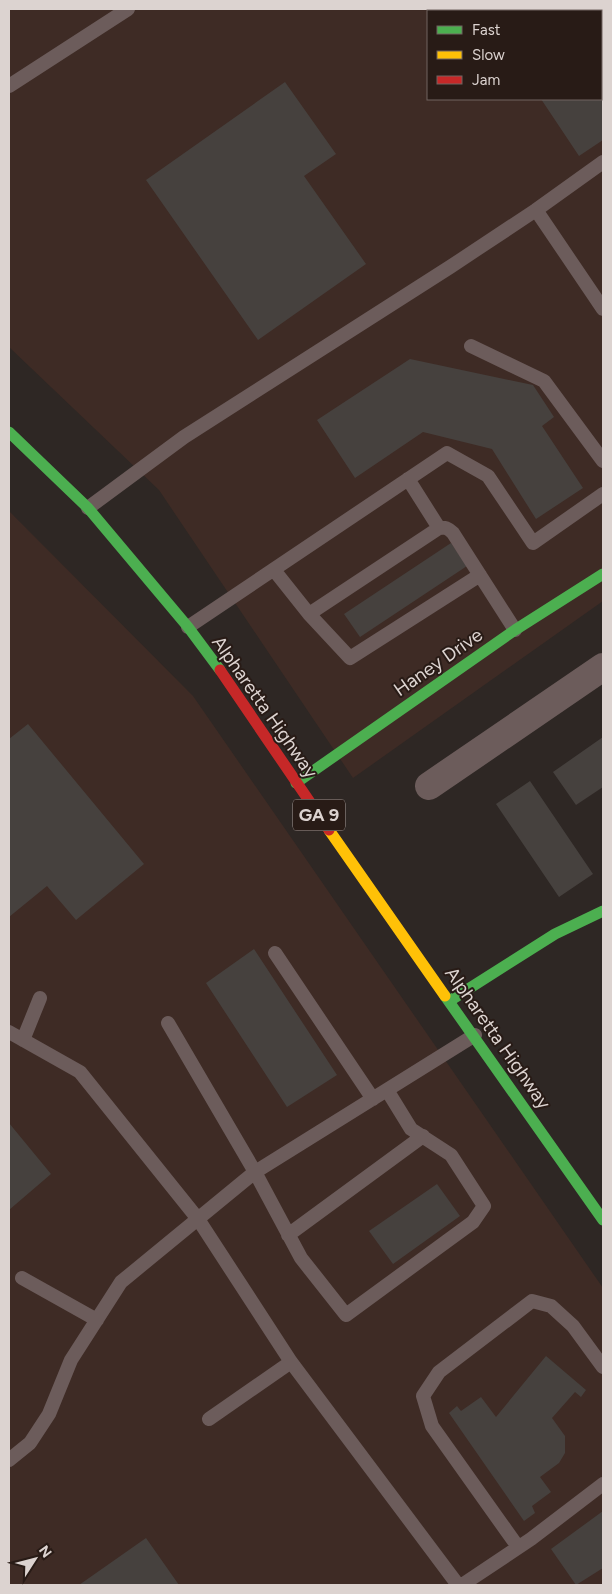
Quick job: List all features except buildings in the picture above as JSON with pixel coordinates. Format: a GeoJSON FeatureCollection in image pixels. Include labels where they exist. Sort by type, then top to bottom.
{"type":"FeatureCollection","features":[{"type":"Feature","properties":{"kind":"main road","name":"Alpharetta Highway"},"geometry":{"type":"LineString","coordinates":[[9,432],[88,508],[188,627],[222,672],[296,783],[451,1000],[603,1220]]}},
{"type":"Feature","properties":{"kind":"main road","name":"Haney Drive"},"geometry":{"type":"LineString","coordinates":[[296,783],[515,630],[603,574]]}},
{"type":"Feature","properties":{"kind":"main road"},"geometry":{"type":"LineString","coordinates":[[451,1000],[555,934],[603,911]]}},
{"type":"Feature","properties":{"kind":"street"},"geometry":{"type":"LineString","coordinates":[[429,786],[603,667]]}},
{"type":"Feature","properties":{"kind":"lane"},"geometry":{"type":"LineString","coordinates":[[9,86],[128,9]]}},
{"type":"Feature","properties":{"kind":"lane"},"geometry":{"type":"LineString","coordinates":[[88,508],[184,437],[536,210],[603,162]]}},
{"type":"Feature","properties":{"kind":"lane"},"geometry":{"type":"LineString","coordinates":[[536,210],[603,309]]}},
{"type":"Feature","properties":{"kind":"lane"},"geometry":{"type":"LineString","coordinates":[[471,346],[544,381],[603,461]]}},
{"type":"Feature","properties":{"kind":"lane"},"geometry":{"type":"LineString","coordinates":[[188,627],[447,453],[488,476],[533,543],[603,494]]}},
{"type":"Feature","properties":{"kind":"lane"},"geometry":{"type":"LineString","coordinates":[[408,479],[439,528]]}},
{"type":"Feature","properties":{"kind":"lane"},"geometry":{"type":"LineString","coordinates":[[309,614],[439,528],[449,529],[453,533],[515,630]]}},
{"type":"Feature","properties":{"kind":"lane"},"geometry":{"type":"LineString","coordinates":[[274,570],[309,614],[350,658],[480,575]]}},
{"type":"Feature","properties":{"kind":"lane"},"geometry":{"type":"LineString","coordinates":[[275,953],[373,1099]]}},
{"type":"Feature","properties":{"kind":"lane"},"geometry":{"type":"LineString","coordinates":[[23,1040],[40,998]]}},
{"type":"Feature","properties":{"kind":"lane"},"geometry":{"type":"LineString","coordinates":[[168,1023],[255,1172],[301,1258],[346,1315],[473,1222],[484,1206],[451,1155],[411,1129],[387,1090]]}},
{"type":"Feature","properties":{"kind":"lane"},"geometry":{"type":"LineString","coordinates":[[9,1032],[80,1072],[198,1220],[291,1362],[458,1585]]}},
{"type":"Feature","properties":{"kind":"lane"},"geometry":{"type":"LineString","coordinates":[[9,1460],[30,1443],[49,1414],[72,1360],[121,1282],[255,1172],[475,1035]]}},
{"type":"Feature","properties":{"kind":"lane"},"geometry":{"type":"LineString","coordinates":[[288,1235],[423,1136]]}},
{"type":"Feature","properties":{"kind":"lane"},"geometry":{"type":"LineString","coordinates":[[22,1278],[97,1320]]}},
{"type":"Feature","properties":{"kind":"lane"},"geometry":{"type":"LineString","coordinates":[[518,1548],[432,1426],[423,1396],[439,1372],[532,1301],[551,1306],[573,1326],[603,1367]]}},
{"type":"Feature","properties":{"kind":"lane"},"geometry":{"type":"LineString","coordinates":[[209,1419],[291,1362]]}},
{"type":"Feature","properties":{"kind":"lane"},"geometry":{"type":"LineString","coordinates":[[462,1585],[518,1548],[603,1484]]}},
{"type":"Feature","properties":{"kind":"shaded area"},"geometry":{"type":"Polygon","coordinates":[[[9,9],[603,9],[603,601],[353,778],[159,490],[9,347],[9,9]]]}},
{"type":"Feature","properties":{"kind":"shaded area"},"geometry":{"type":"Polygon","coordinates":[[[9,511],[193,696],[603,1288],[603,1585],[9,1585],[9,511]]]}},
{"type":"Feature","properties":{"kind":"traffic: fast"},"geometry":{"type":"LineString","coordinates":[[9,432],[88,508],[188,627],[220,670]]}},
{"type":"Feature","properties":{"kind":"traffic: fast"},"geometry":{"type":"LineString","coordinates":[[296,783],[515,630],[603,574]]}},
{"type":"Feature","properties":{"kind":"traffic: fast"},"geometry":{"type":"LineString","coordinates":[[451,1000],[555,934],[603,911]]}},
{"type":"Feature","properties":{"kind":"traffic: fast"},"geometry":{"type":"LineString","coordinates":[[445,996],[603,1220]]}},
{"type":"Feature","properties":{"kind":"traffic: slow"},"geometry":{"type":"LineString","coordinates":[[329,830],[445,996]]}},
{"type":"Feature","properties":{"kind":"traffic: jam"},"geometry":{"type":"LineString","coordinates":[[220,670],[329,830]]}}]}
